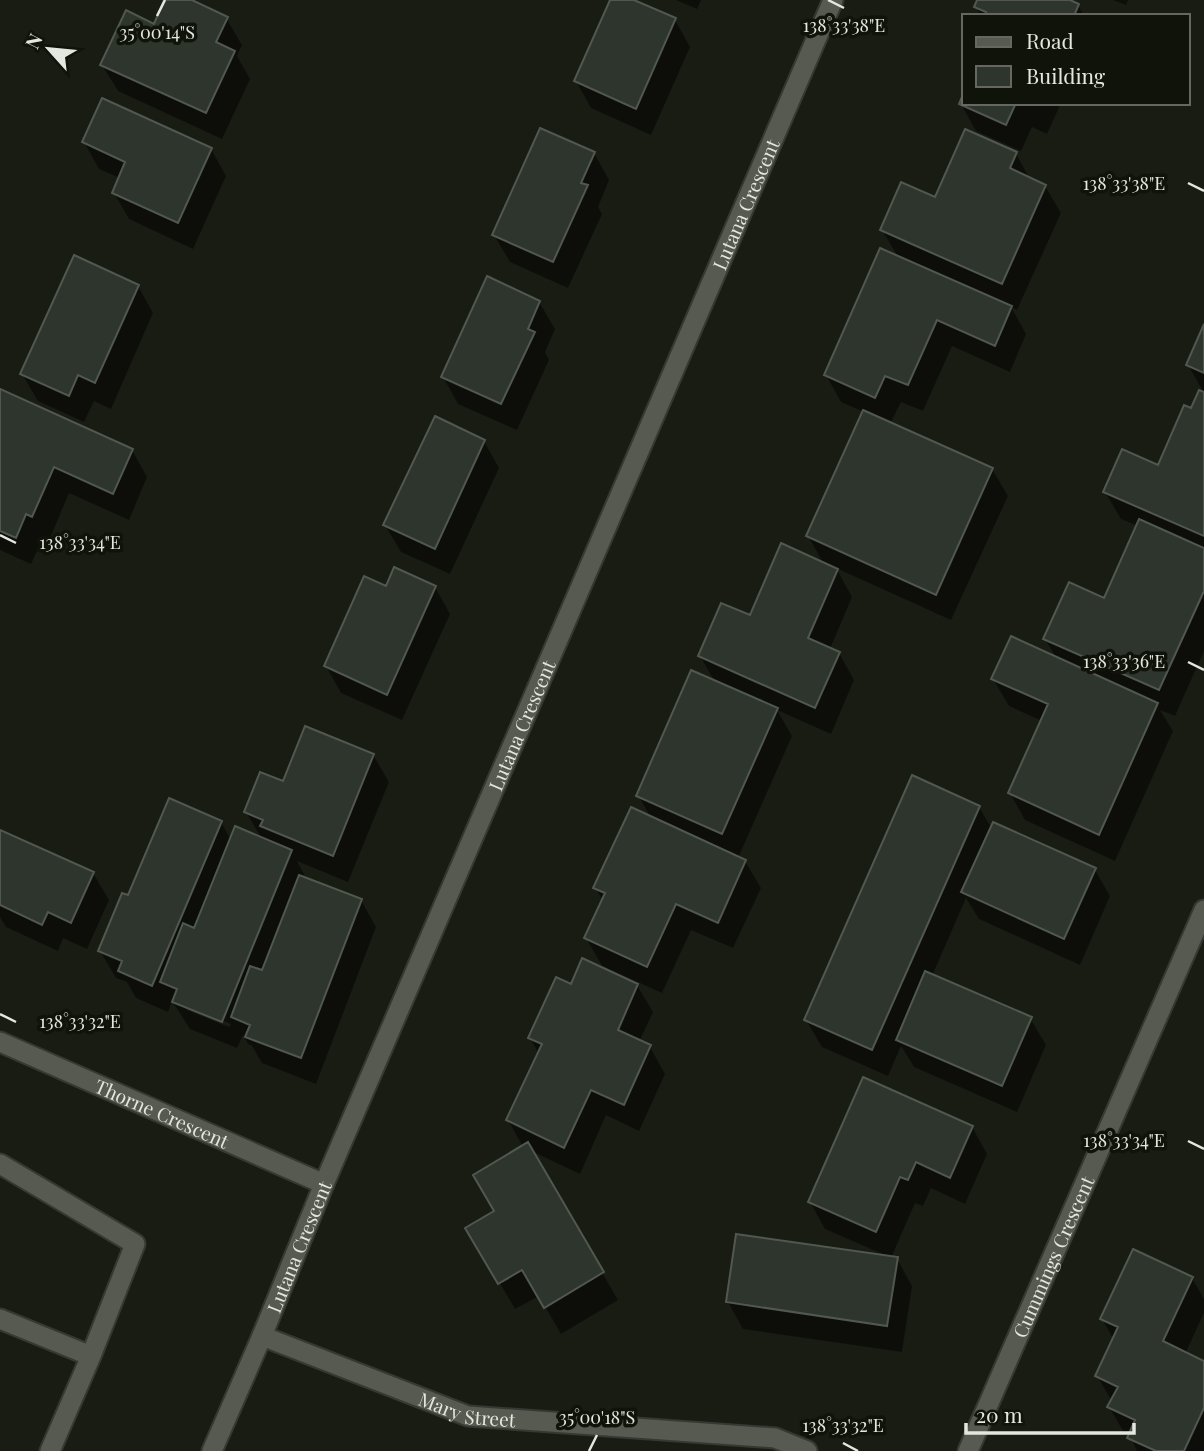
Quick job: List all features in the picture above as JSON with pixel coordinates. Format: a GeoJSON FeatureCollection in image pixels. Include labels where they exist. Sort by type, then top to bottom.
{"type":"FeatureCollection","features":[{"type":"Feature","properties":{"kind":"street","name":"Lutana Crescent"},"geometry":{"type":"LineString","coordinates":[[212,1451],[324,1184],[834,0]]}},
{"type":"Feature","properties":{"kind":"street","name":"Cummings Crescent"},"geometry":{"type":"LineString","coordinates":[[968,1451],[1204,909]]}},
{"type":"Feature","properties":{"kind":"street","name":"Thorne Crescent"},"geometry":{"type":"LineString","coordinates":[[0,1042],[324,1184]]}},
{"type":"Feature","properties":{"kind":"street"},"geometry":{"type":"LineString","coordinates":[[0,1164],[135,1244],[50,1451]]}},
{"type":"Feature","properties":{"kind":"street"},"geometry":{"type":"LineString","coordinates":[[0,1319],[90,1356]]}},
{"type":"Feature","properties":{"kind":"street","name":"Mary Street"},"geometry":{"type":"LineString","coordinates":[[262,1336],[468,1416],[775,1438],[807,1451]]}},
{"type":"Feature","properties":{"kind":"building"},"geometry":{"type":"Polygon","coordinates":[[[164,0],[192,0],[228,17],[216,42],[235,51],[206,113],[100,65],[126,10],[154,24],[164,0]]]}},
{"type":"Feature","properties":{"kind":"building"},"geometry":{"type":"Polygon","coordinates":[[[610,0],[634,0],[676,18],[636,109],[574,81],[610,0]]]}},
{"type":"Feature","properties":{"kind":"building"},"geometry":{"type":"Polygon","coordinates":[[[977,0],[1070,0],[1079,4],[1075,14],[985,14],[986,12],[974,7],[977,0]]]}},
{"type":"Feature","properties":{"kind":"building"},"geometry":{"type":"Polygon","coordinates":[[[962,97],[962,105],[1015,105],[1006,125],[959,104],[962,97]]]}},
{"type":"Feature","properties":{"kind":"building"},"geometry":{"type":"Polygon","coordinates":[[[102,98],[212,148],[178,223],[112,193],[125,162],[82,142],[102,98]]]}},
{"type":"Feature","properties":{"kind":"building"},"geometry":{"type":"Polygon","coordinates":[[[540,128],[595,152],[581,183],[588,185],[553,262],[492,235],[540,128]]]}},
{"type":"Feature","properties":{"kind":"building"},"geometry":{"type":"Polygon","coordinates":[[[965,129],[1017,152],[1010,168],[1046,185],[1002,284],[880,230],[901,182],[935,197],[965,129]]]}},
{"type":"Feature","properties":{"kind":"building"},"geometry":{"type":"Polygon","coordinates":[[[880,248],[1012,306],[995,346],[937,320],[908,385],[885,376],[875,398],[824,375],[880,248]]]}},
{"type":"Feature","properties":{"kind":"building"},"geometry":{"type":"Polygon","coordinates":[[[74,255],[139,285],[95,383],[78,375],[69,396],[20,374],[74,255]]]}},
{"type":"Feature","properties":{"kind":"building"},"geometry":{"type":"Polygon","coordinates":[[[487,276],[540,301],[528,329],[535,332],[501,404],[441,377],[487,276]]]}},
{"type":"Feature","properties":{"kind":"building"},"geometry":{"type":"Polygon","coordinates":[[[1204,324],[1204,373],[1186,365],[1204,324]]]}},
{"type":"Feature","properties":{"kind":"building"},"geometry":{"type":"Polygon","coordinates":[[[0,389],[133,449],[113,494],[54,467],[32,517],[26,514],[16,538],[0,531],[0,389]]]}},
{"type":"Feature","properties":{"kind":"building"},"geometry":{"type":"Polygon","coordinates":[[[1199,390],[1204,392],[1204,536],[1103,492],[1122,449],[1158,465],[1184,405],[1191,408],[1199,390]]]}},
{"type":"Feature","properties":{"kind":"building"},"geometry":{"type":"Polygon","coordinates":[[[863,410],[993,468],[936,595],[806,536],[863,410]]]}},
{"type":"Feature","properties":{"kind":"building"},"geometry":{"type":"Polygon","coordinates":[[[435,416],[485,440],[435,549],[383,525],[435,416]]]}},
{"type":"Feature","properties":{"kind":"building"},"geometry":{"type":"Polygon","coordinates":[[[1139,519],[1204,548],[1204,591],[1159,690],[1043,639],[1069,582],[1104,598],[1139,519]]]}},
{"type":"Feature","properties":{"kind":"building"},"geometry":{"type":"Polygon","coordinates":[[[781,543],[838,569],[808,638],[840,652],[815,708],[698,656],[721,603],[750,615],[781,543]]]}},
{"type":"Feature","properties":{"kind":"building"},"geometry":{"type":"Polygon","coordinates":[[[394,567],[436,586],[387,695],[324,666],[364,576],[386,586],[394,567]]]}},
{"type":"Feature","properties":{"kind":"building"},"geometry":{"type":"Polygon","coordinates":[[[1011,636],[1158,703],[1099,835],[1008,793],[1048,704],[991,679],[1011,636]]]}},
{"type":"Feature","properties":{"kind":"building"},"geometry":{"type":"Polygon","coordinates":[[[691,670],[778,708],[722,834],[636,796],[691,670]]]}},
{"type":"Feature","properties":{"kind":"building"},"geometry":{"type":"Polygon","coordinates":[[[305,726],[374,754],[333,856],[260,826],[263,820],[244,812],[260,772],[283,781],[305,726]]]}},
{"type":"Feature","properties":{"kind":"building"},"geometry":{"type":"Polygon","coordinates":[[[912,775],[980,806],[872,1050],[804,1020],[912,775]]]}},
{"type":"Feature","properties":{"kind":"building"},"geometry":{"type":"Polygon","coordinates":[[[169,798],[222,821],[152,986],[118,971],[122,961],[98,951],[122,893],[128,895],[169,798]]]}},
{"type":"Feature","properties":{"kind":"building"},"geometry":{"type":"Polygon","coordinates":[[[631,807],[746,860],[718,923],[676,904],[647,967],[584,938],[605,893],[593,888],[631,807]]]}},
{"type":"Feature","properties":{"kind":"building"},"geometry":{"type":"Polygon","coordinates":[[[993,822],[1096,868],[1064,939],[961,892],[993,822]]]}},
{"type":"Feature","properties":{"kind":"building"},"geometry":{"type":"Polygon","coordinates":[[[235,826],[292,850],[222,1022],[172,1002],[177,989],[160,982],[183,923],[194,928],[235,826]]]}},
{"type":"Feature","properties":{"kind":"building"},"geometry":{"type":"Polygon","coordinates":[[[0,830],[94,872],[71,923],[48,912],[42,925],[0,905],[0,830]]]}},
{"type":"Feature","properties":{"kind":"building"},"geometry":{"type":"Polygon","coordinates":[[[299,875],[362,899],[301,1058],[245,1037],[250,1025],[231,1017],[250,966],[262,970],[299,875]]]}},
{"type":"Feature","properties":{"kind":"building"},"geometry":{"type":"Polygon","coordinates":[[[582,958],[638,984],[618,1030],[651,1045],[624,1105],[591,1090],[564,1148],[506,1120],[542,1044],[528,1038],[556,977],[571,984],[582,958]]]}},
{"type":"Feature","properties":{"kind":"building"},"geometry":{"type":"Polygon","coordinates":[[[925,971],[1032,1017],[1002,1086],[896,1040],[925,971]]]}},
{"type":"Feature","properties":{"kind":"building"},"geometry":{"type":"Polygon","coordinates":[[[863,1077],[973,1126],[950,1178],[916,1162],[908,1180],[900,1177],[876,1232],[808,1202],[863,1077]]]}},
{"type":"Feature","properties":{"kind":"building"},"geometry":{"type":"Polygon","coordinates":[[[528,1142],[604,1272],[544,1308],[522,1270],[498,1284],[465,1228],[494,1211],[473,1175],[528,1142]]]}},
{"type":"Feature","properties":{"kind":"building"},"geometry":{"type":"Polygon","coordinates":[[[736,1234],[898,1257],[887,1326],[726,1302],[736,1234]]]}},
{"type":"Feature","properties":{"kind":"building"},"geometry":{"type":"Polygon","coordinates":[[[1133,1249],[1193,1277],[1163,1341],[1204,1361],[1204,1408],[1184,1451],[1156,1451],[1127,1438],[1135,1420],[1107,1407],[1118,1387],[1095,1376],[1118,1327],[1100,1319],[1133,1249]]]}}]}
